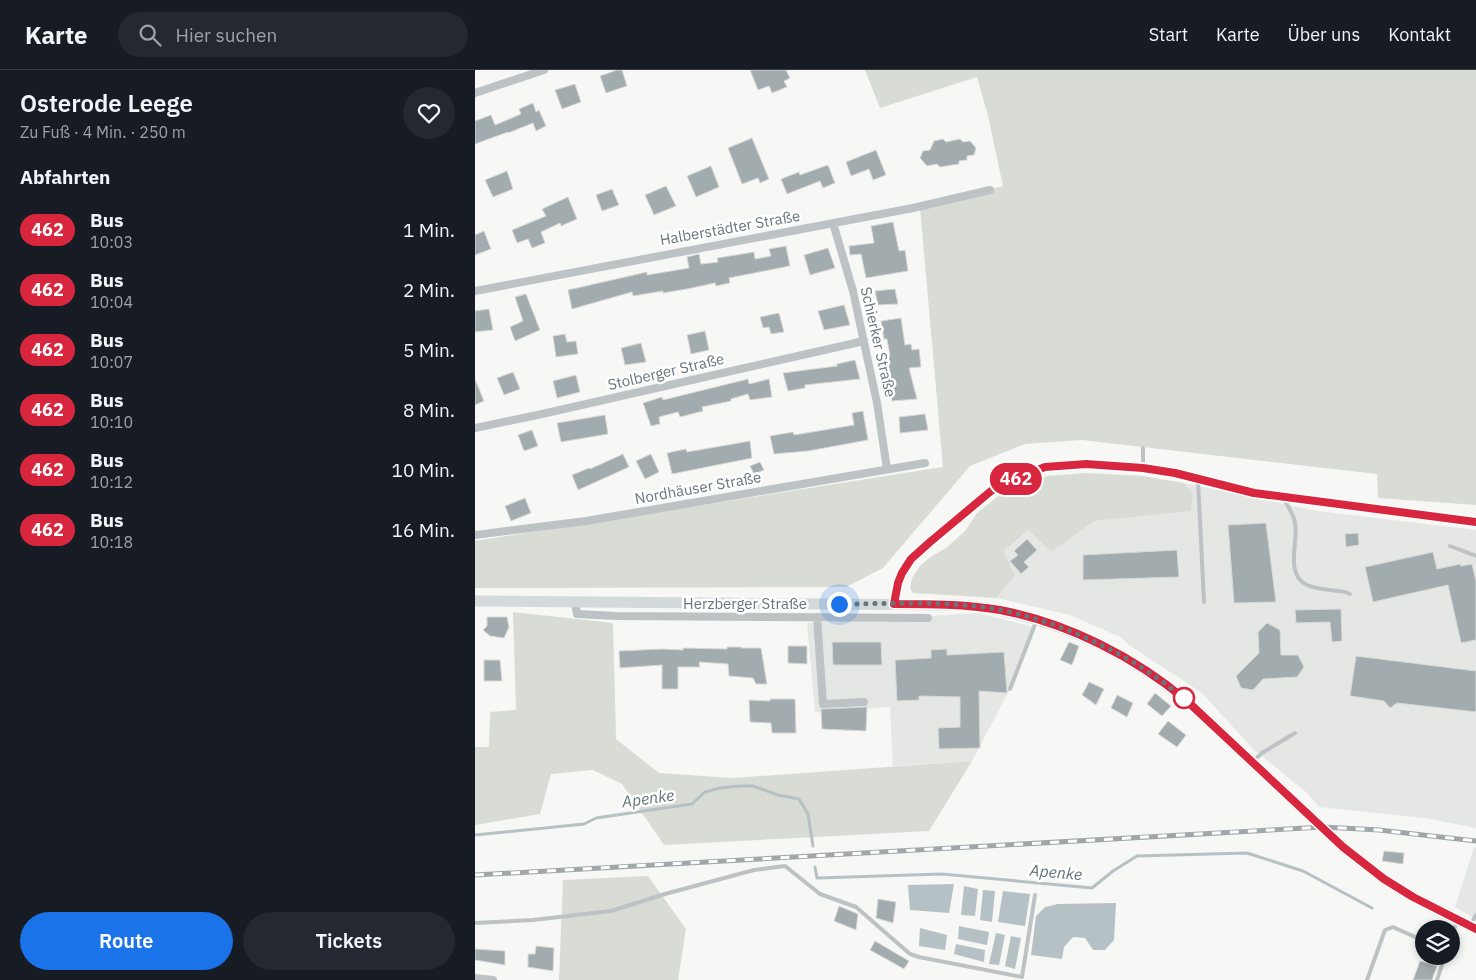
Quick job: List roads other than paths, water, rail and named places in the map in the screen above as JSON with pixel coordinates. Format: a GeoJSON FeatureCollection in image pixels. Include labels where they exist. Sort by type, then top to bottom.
{"type":"FeatureCollection","features":[{"type":"Feature","properties":{"kind":"street"},"geometry":{"type":"LineString","coordinates":[[475,93],[544,70]]}},
{"type":"Feature","properties":{"kind":"street","name":"Halberstädter Straße"},"geometry":{"type":"LineString","coordinates":[[475,291],[833,223],[990,190]]}},
{"type":"Feature","properties":{"kind":"street","name":"Schierker Straße"},"geometry":{"type":"LineString","coordinates":[[833,223],[853,290],[877,403],[887,469]]}},
{"type":"Feature","properties":{"kind":"street","name":"Stolberger Straße"},"geometry":{"type":"LineString","coordinates":[[475,428],[864,341]]}},
{"type":"Feature","properties":{"kind":"street","name":"Nordhäuser Straße"},"geometry":{"type":"LineString","coordinates":[[475,535],[586,521],[925,463]]}},
{"type":"Feature","properties":{"kind":"street"},"geometry":{"type":"LineString","coordinates":[[894,604],[898,583],[911,559],[991,491],[1012,480],[1045,467],[1086,464],[1143,468],[1254,493],[1476,522]]}},
{"type":"Feature","properties":{"kind":"street","name":"Herzberger Straße"},"geometry":{"type":"LineString","coordinates":[[475,601],[956,605],[1001,610],[1037,620],[1077,634],[1104,647],[1167,684],[1343,847],[1384,879],[1413,897],[1473,928]]}},
{"type":"Feature","properties":{"kind":"street","name":"Herzberger Straße"},"geometry":{"type":"LineString","coordinates":[[575,602],[577,614],[617,616],[928,618]]}},
{"type":"Feature","properties":{"kind":"street","name":"Herzberger Straße"},"geometry":{"type":"LineString","coordinates":[[817,616],[823,704],[864,702]]}},
{"type":"Feature","properties":{"kind":"street"},"geometry":{"type":"LineString","coordinates":[[475,978],[493,980]]}},
{"type":"Feature","properties":{"kind":"lane"},"geometry":{"type":"LineString","coordinates":[[1143,448],[1143,468]]}},
{"type":"Feature","properties":{"kind":"lane"},"geometry":{"type":"LineString","coordinates":[[1198,479],[1204,602]]}},
{"type":"Feature","properties":{"kind":"lane"},"geometry":{"type":"LineString","coordinates":[[1282,496],[1295,523],[1293,553],[1295,571],[1300,579],[1306,585],[1350,594]]}},
{"type":"Feature","properties":{"kind":"lane"},"geometry":{"type":"LineString","coordinates":[[1450,546],[1476,556]]}},
{"type":"Feature","properties":{"kind":"lane"},"geometry":{"type":"LineString","coordinates":[[1010,688],[1037,620]]}},
{"type":"Feature","properties":{"kind":"lane"},"geometry":{"type":"LineString","coordinates":[[1252,763],[1262,753],[1295,733]]}},
{"type":"Feature","properties":{"kind":"lane"},"geometry":{"type":"LineString","coordinates":[[475,923],[533,920],[611,911],[754,870],[785,866],[820,894],[856,907],[909,954],[1022,976],[1035,895]]}},
{"type":"Feature","properties":{"kind":"lane"},"geometry":{"type":"LineString","coordinates":[[1473,928],[1476,915]]}},
{"type":"Feature","properties":{"kind":"lane"},"geometry":{"type":"LineString","coordinates":[[1367,980],[1385,930],[1393,927],[1415,937]]}},
{"type":"Feature","properties":{"kind":"lane"},"geometry":{"type":"LineString","coordinates":[[1437,980],[1442,965]]}},
{"type":"Feature","properties":{"kind":"waterway","name":"Apenke"},"geometry":{"type":"LineString","coordinates":[[475,835],[584,824],[596,818],[692,804],[705,792],[720,788],[753,786],[778,795],[799,799],[808,814],[813,846]]}},
{"type":"Feature","properties":{"kind":"waterway","name":"Apenke"},"geometry":{"type":"LineString","coordinates":[[815,867],[817,878],[942,874],[1092,888],[1113,871],[1137,856],[1247,853],[1303,871],[1372,908]]}},
{"type":"Feature","properties":{"kind":"railway"},"geometry":{"type":"LineString","coordinates":[[475,875],[1323,827],[1379,830],[1476,841]]}}]}
